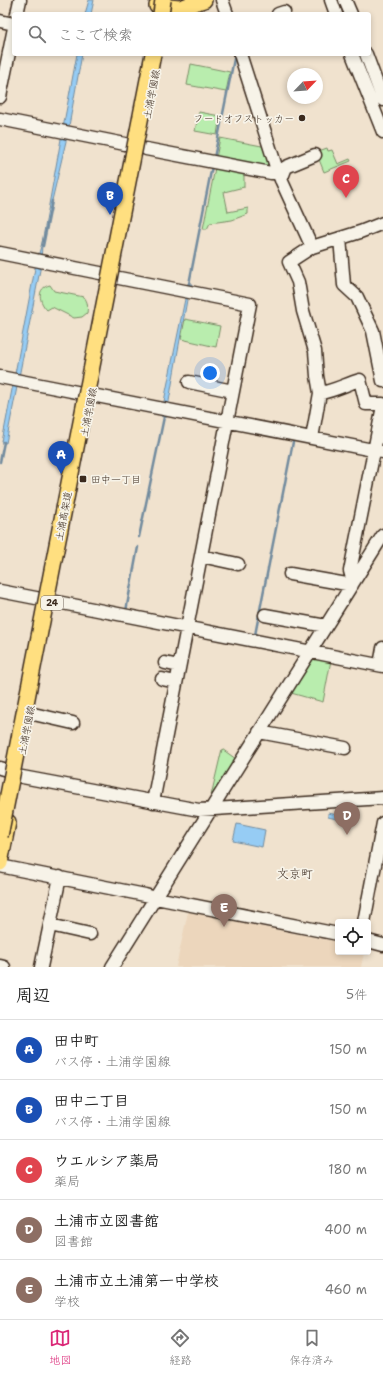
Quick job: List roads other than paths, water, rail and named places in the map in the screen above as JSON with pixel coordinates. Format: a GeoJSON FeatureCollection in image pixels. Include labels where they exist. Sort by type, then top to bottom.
{"type":"FeatureCollection","features":[{"type":"Feature","properties":{"kind":"main road"},"geometry":{"type":"LineString","coordinates":[[162,7],[185,7],[204,0]]}},
{"type":"Feature","properties":{"kind":"main road","name":"土浦学園線"},"geometry":{"type":"LineString","coordinates":[[0,804],[46,600],[87,394],[148,56]]}},
{"type":"Feature","properties":{"kind":"main road","name":"土浦高架道"},"geometry":{"type":"LineString","coordinates":[[0,836],[153,56]]}},
{"type":"Feature","properties":{"kind":"main road","name":"土浦学園線"},"geometry":{"type":"LineString","coordinates":[[87,394],[114,277],[158,56]]}},
{"type":"Feature","properties":{"kind":"main road","name":"土浦学園線"},"geometry":{"type":"LineString","coordinates":[[0,865],[8,771],[29,713],[46,600]]}},
{"type":"Feature","properties":{"kind":"street"},"geometry":{"type":"LineString","coordinates":[[17,12],[20,0]]}},
{"type":"Feature","properties":{"kind":"street"},"geometry":{"type":"LineString","coordinates":[[222,0],[226,12]]}},
{"type":"Feature","properties":{"kind":"street"},"geometry":{"type":"LineString","coordinates":[[331,0],[335,12]]}},
{"type":"Feature","properties":{"kind":"street"},"geometry":{"type":"LineString","coordinates":[[345,0],[350,12]]}},
{"type":"Feature","properties":{"kind":"street"},"geometry":{"type":"LineString","coordinates":[[0,22],[12,24]]}},
{"type":"Feature","properties":{"kind":"street"},"geometry":{"type":"LineString","coordinates":[[0,97],[5,46],[12,32]]}},
{"type":"Feature","properties":{"kind":"street"},"geometry":{"type":"LineString","coordinates":[[241,56],[280,176],[312,247]]}},
{"type":"Feature","properties":{"kind":"street"},"geometry":{"type":"LineString","coordinates":[[353,56],[383,132]]}},
{"type":"Feature","properties":{"kind":"street"},"geometry":{"type":"LineString","coordinates":[[367,56],[383,100]]}},
{"type":"Feature","properties":{"kind":"street"},"geometry":{"type":"LineString","coordinates":[[0,119],[125,144]]}},
{"type":"Feature","properties":{"kind":"street"},"geometry":{"type":"LineString","coordinates":[[146,149],[280,176]]}},
{"type":"Feature","properties":{"kind":"street"},"geometry":{"type":"LineString","coordinates":[[280,176],[286,167],[315,155]]}},
{"type":"Feature","properties":{"kind":"street"},"geometry":{"type":"LineString","coordinates":[[312,438],[320,393],[315,351],[303,311],[298,282],[289,262],[312,247],[383,223]]}},
{"type":"Feature","properties":{"kind":"street"},"geometry":{"type":"LineString","coordinates":[[340,238],[344,285],[357,297],[373,331],[383,381]]}},
{"type":"Feature","properties":{"kind":"street"},"geometry":{"type":"LineString","coordinates":[[0,253],[100,273]]}},
{"type":"Feature","properties":{"kind":"street"},"geometry":{"type":"LineString","coordinates":[[114,277],[250,304],[153,802]]}},
{"type":"Feature","properties":{"kind":"street"},"geometry":{"type":"LineString","coordinates":[[0,377],[379,452]]}},
{"type":"Feature","properties":{"kind":"street"},"geometry":{"type":"LineString","coordinates":[[320,393],[332,391],[346,384],[360,380],[366,404],[383,405],[379,452],[350,571],[353,584]]}},
{"type":"Feature","properties":{"kind":"street"},"geometry":{"type":"LineString","coordinates":[[189,382],[234,391]]}},
{"type":"Feature","properties":{"kind":"street"},"geometry":{"type":"LineString","coordinates":[[112,967],[309,652],[353,584],[380,547],[383,535]]}},
{"type":"Feature","properties":{"kind":"street"},"geometry":{"type":"LineString","coordinates":[[201,556],[238,564]]}},
{"type":"Feature","properties":{"kind":"street"},"geometry":{"type":"LineString","coordinates":[[290,574],[353,584]]}},
{"type":"Feature","properties":{"kind":"street"},"geometry":{"type":"LineString","coordinates":[[0,590],[309,652],[382,665],[383,648]]}},
{"type":"Feature","properties":{"kind":"street"},"geometry":{"type":"LineString","coordinates":[[265,615],[326,626]]}},
{"type":"Feature","properties":{"kind":"street"},"geometry":{"type":"LineString","coordinates":[[165,663],[179,666]]}},
{"type":"Feature","properties":{"kind":"street"},"geometry":{"type":"LineString","coordinates":[[162,680],[176,682]]}},
{"type":"Feature","properties":{"kind":"street"},"geometry":{"type":"LineString","coordinates":[[29,713],[73,723]]}},
{"type":"Feature","properties":{"kind":"street"},"geometry":{"type":"LineString","coordinates":[[259,732],[345,748]]}},
{"type":"Feature","properties":{"kind":"street"},"geometry":{"type":"LineString","coordinates":[[8,771],[188,809],[210,810],[383,798]]}},
{"type":"Feature","properties":{"kind":"street"},"geometry":{"type":"LineString","coordinates":[[365,919],[383,823]]}},
{"type":"Feature","properties":{"kind":"street"},"geometry":{"type":"LineString","coordinates":[[0,865],[335,933]]}},
{"type":"Feature","properties":{"kind":"street"},"geometry":{"type":"LineString","coordinates":[[41,967],[60,877]]}},
{"type":"Feature","properties":{"kind":"street"},"geometry":{"type":"LineString","coordinates":[[50,925],[90,934]]}},
{"type":"Feature","properties":{"kind":"street"},"geometry":{"type":"LineString","coordinates":[[371,942],[383,945]]}},
{"type":"Feature","properties":{"kind":"street"},"geometry":{"type":"LineString","coordinates":[[0,966],[4,967]]}},
{"type":"Feature","properties":{"kind":"water"},"geometry":{"type":"Polygon","coordinates":[[[89,0],[94,0],[91,12],[86,12],[89,0]]]}},
{"type":"Feature","properties":{"kind":"water"},"geometry":{"type":"Polygon","coordinates":[[[77,56],[82,56],[67,137],[42,243],[77,56]]]}},
{"type":"Feature","properties":{"kind":"water"},"geometry":{"type":"Polygon","coordinates":[[[42,243],[41,265],[6,443],[2,442],[36,263],[42,243]]]}},
{"type":"Feature","properties":{"kind":"water"},"geometry":{"type":"Polygon","coordinates":[[[187,284],[192,284],[187,300],[166,418],[161,416],[187,284]]]}},
{"type":"Feature","properties":{"kind":"water"},"geometry":{"type":"Polygon","coordinates":[[[328,813],[348,817],[347,819],[342,818],[341,820],[328,817],[328,813]]]}},
{"type":"Feature","properties":{"kind":"water"},"geometry":{"type":"Polygon","coordinates":[[[237,824],[265,830],[262,847],[233,841],[237,824]]]}},
{"type":"Feature","properties":{"kind":"waterway"},"geometry":{"type":"LineString","coordinates":[[214,158],[235,56]]}},
{"type":"Feature","properties":{"kind":"waterway"},"geometry":{"type":"LineString","coordinates":[[189,284],[212,166]]}},
{"type":"Feature","properties":{"kind":"waterway"},"geometry":{"type":"LineString","coordinates":[[43,246],[52,201]]}},
{"type":"Feature","properties":{"kind":"waterway"},"geometry":{"type":"LineString","coordinates":[[139,537],[164,417]]}},
{"type":"Feature","properties":{"kind":"waterway"},"geometry":{"type":"LineString","coordinates":[[0,462],[4,442]]}},
{"type":"Feature","properties":{"kind":"waterway"},"geometry":{"type":"LineString","coordinates":[[255,635],[293,442]]}},
{"type":"Feature","properties":{"kind":"waterway"},"geometry":{"type":"LineString","coordinates":[[126,611],[138,547]]}},
{"type":"Feature","properties":{"kind":"place","name":"フードオフストッカー"},"geometry":{"type":"Point","coordinates":[302,118]}},
{"type":"Feature","properties":{"kind":"place","name":"ウエルシア薬局"},"geometry":{"type":"Point","coordinates":[346,198]}},
{"type":"Feature","properties":{"kind":"place","name":"田中二丁目"},"geometry":{"type":"Point","coordinates":[110,215]}},
{"type":"Feature","properties":{"kind":"place","name":"田中町"},"geometry":{"type":"Point","coordinates":[61,474]}},
{"type":"Feature","properties":{"kind":"place","name":"田中一丁目"},"geometry":{"type":"Point","coordinates":[83,479]}},
{"type":"Feature","properties":{"kind":"place","name":"土浦市立図書館"},"geometry":{"type":"Point","coordinates":[347,835]}},
{"type":"Feature","properties":{"kind":"place","name":"土浦市立土浦第一中学校"},"geometry":{"type":"Point","coordinates":[224,927]}},
{"type":"Feature","properties":{"kind":"district","name":"文京町"},"geometry":{"type":"Point","coordinates":[295,874]}}]}
